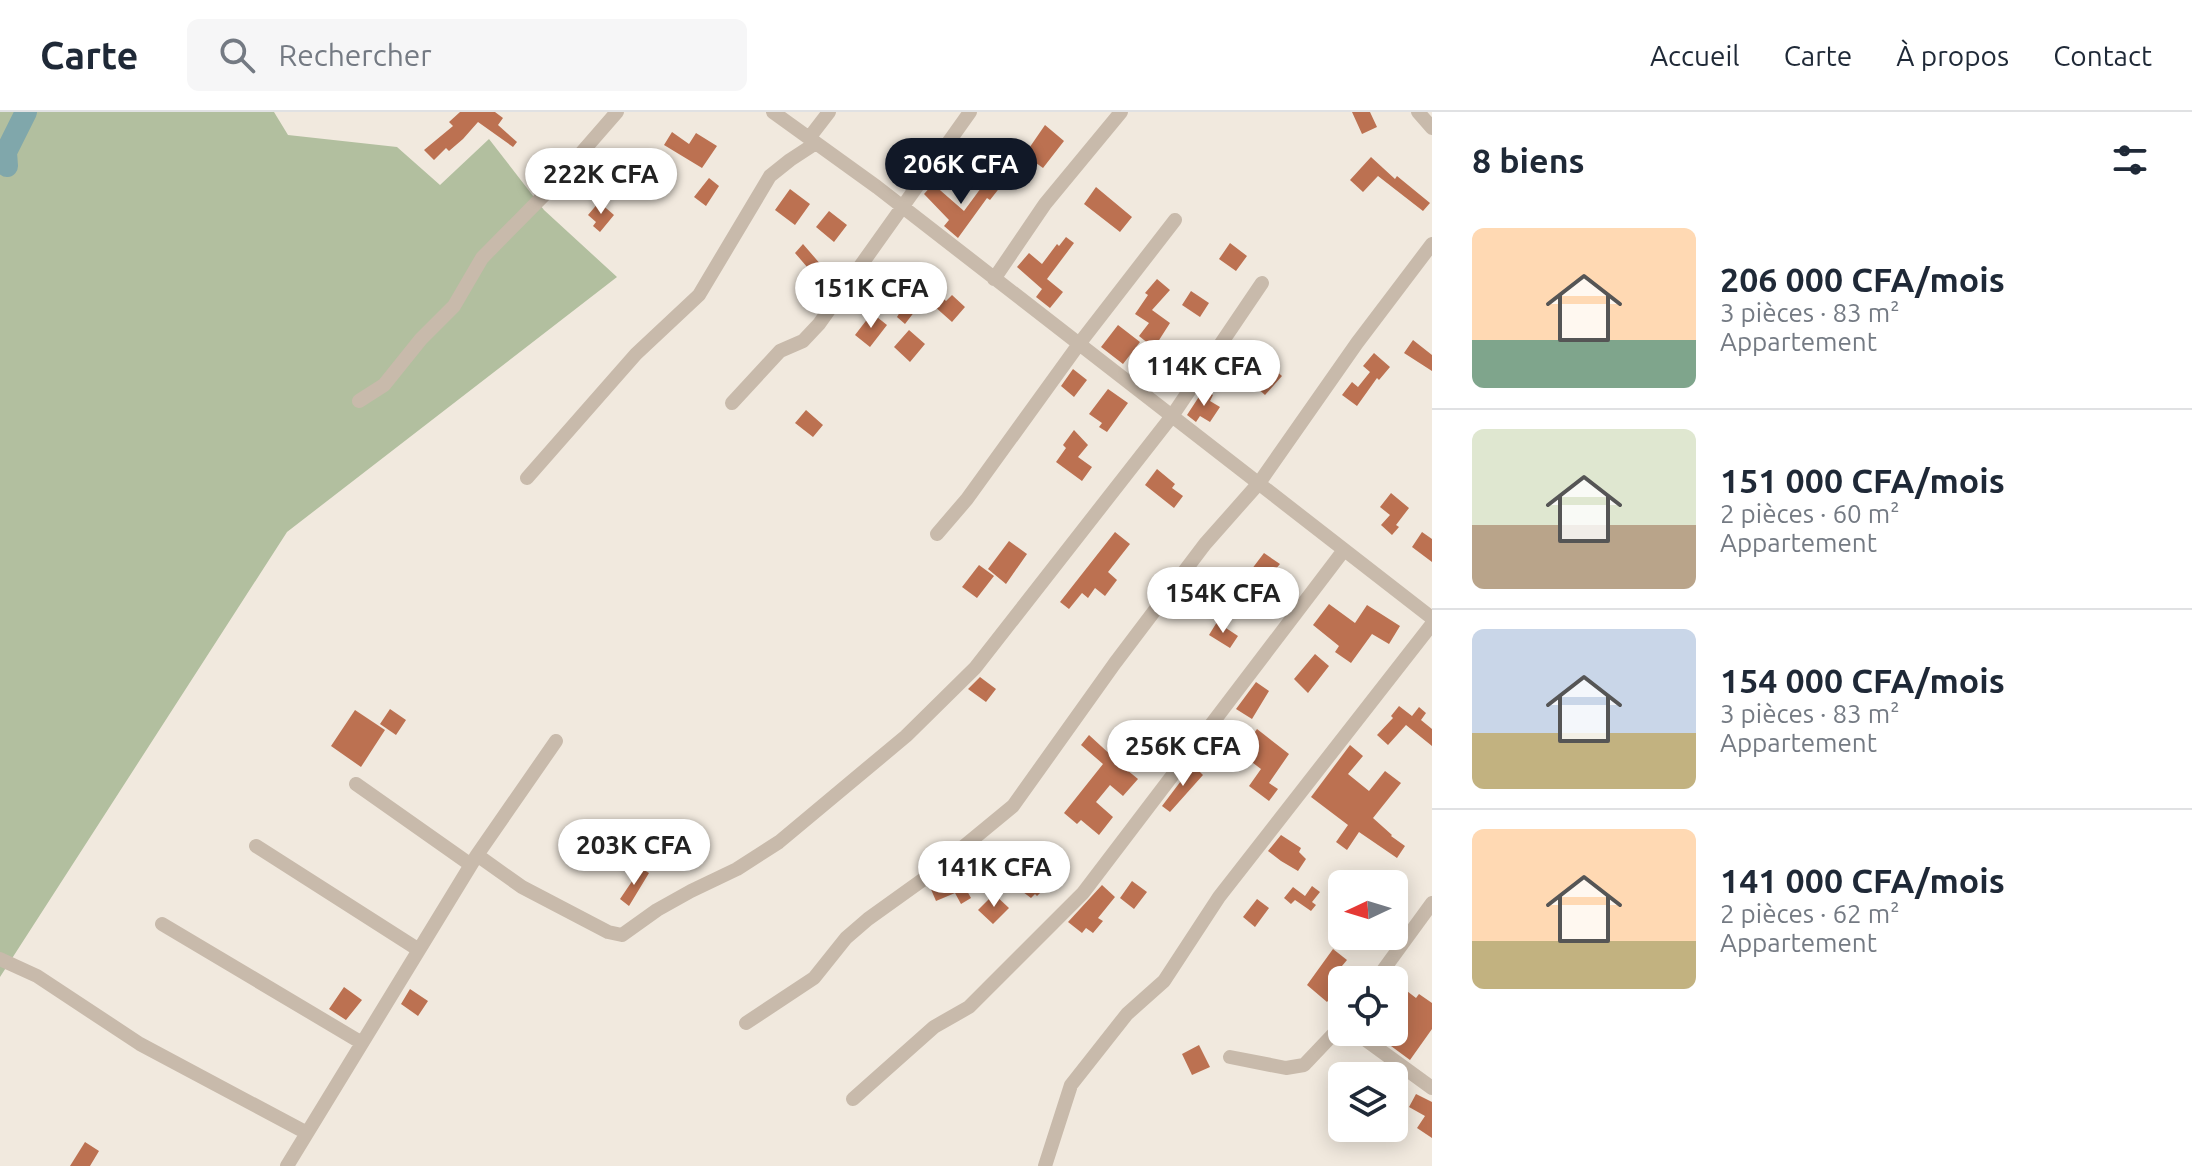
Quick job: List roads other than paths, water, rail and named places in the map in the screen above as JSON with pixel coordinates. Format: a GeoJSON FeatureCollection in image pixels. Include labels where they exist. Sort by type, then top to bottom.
{"type":"FeatureCollection","features":[{"type":"Feature","properties":{"kind":"street"},"geometry":{"type":"LineString","coordinates":[[359,401],[384,385],[421,339],[454,306],[482,258],[549,190],[617,112]]}},
{"type":"Feature","properties":{"kind":"street"},"geometry":{"type":"LineString","coordinates":[[773,112],[1432,618]]}},
{"type":"Feature","properties":{"kind":"street"},"geometry":{"type":"LineString","coordinates":[[527,478],[636,354],[699,295],[770,176],[812,141],[829,112]]}},
{"type":"Feature","properties":{"kind":"street"},"geometry":{"type":"LineString","coordinates":[[732,403],[780,351],[810,335],[970,112]]}},
{"type":"Feature","properties":{"kind":"street"},"geometry":{"type":"LineString","coordinates":[[994,279],[1045,204],[1121,112]]}},
{"type":"Feature","properties":{"kind":"street"},"geometry":{"type":"LineString","coordinates":[[1418,112],[1432,128]]}},
{"type":"Feature","properties":{"kind":"street"},"geometry":{"type":"LineString","coordinates":[[937,534],[967,499],[1079,344],[1175,220]]}},
{"type":"Feature","properties":{"kind":"street"},"geometry":{"type":"LineString","coordinates":[[746,1023],[814,978],[846,938],[1013,806],[1205,544],[1259,483],[1357,343],[1432,244]]}},
{"type":"Feature","properties":{"kind":"street"},"geometry":{"type":"LineString","coordinates":[[356,784],[522,887],[616,935],[630,932],[657,910],[737,869],[779,842],[906,736],[975,668],[1172,416],[1262,283]]}},
{"type":"Feature","properties":{"kind":"street"},"geometry":{"type":"LineString","coordinates":[[853,1099],[934,1027],[969,1007],[1083,893],[1344,550]]}},
{"type":"Feature","properties":{"kind":"street"},"geometry":{"type":"LineString","coordinates":[[1045,1166],[1071,1085],[1127,1014],[1164,981],[1219,897],[1432,624]]}},
{"type":"Feature","properties":{"kind":"street"},"geometry":{"type":"LineString","coordinates":[[287,1166],[474,860],[556,741]]}},
{"type":"Feature","properties":{"kind":"street"},"geometry":{"type":"LineString","coordinates":[[256,846],[419,950]]}},
{"type":"Feature","properties":{"kind":"street"},"geometry":{"type":"LineString","coordinates":[[1386,966],[1432,903]]}},
{"type":"Feature","properties":{"kind":"street"},"geometry":{"type":"LineString","coordinates":[[162,924],[362,1043]]}},
{"type":"Feature","properties":{"kind":"street"},"geometry":{"type":"LineString","coordinates":[[0,959],[37,976],[140,1044],[307,1133]]}},
{"type":"Feature","properties":{"kind":"street"},"geometry":{"type":"LineString","coordinates":[[1230,1057],[1286,1068],[1304,1065],[1328,1040]]}},
{"type":"Feature","properties":{"kind":"street"},"geometry":{"type":"LineString","coordinates":[[1374,1046],[1432,1088]]}},
{"type":"Feature","properties":{"kind":"waterway"},"geometry":{"type":"LineString","coordinates":[[7,166],[6,152],[26,112]]}}]}
